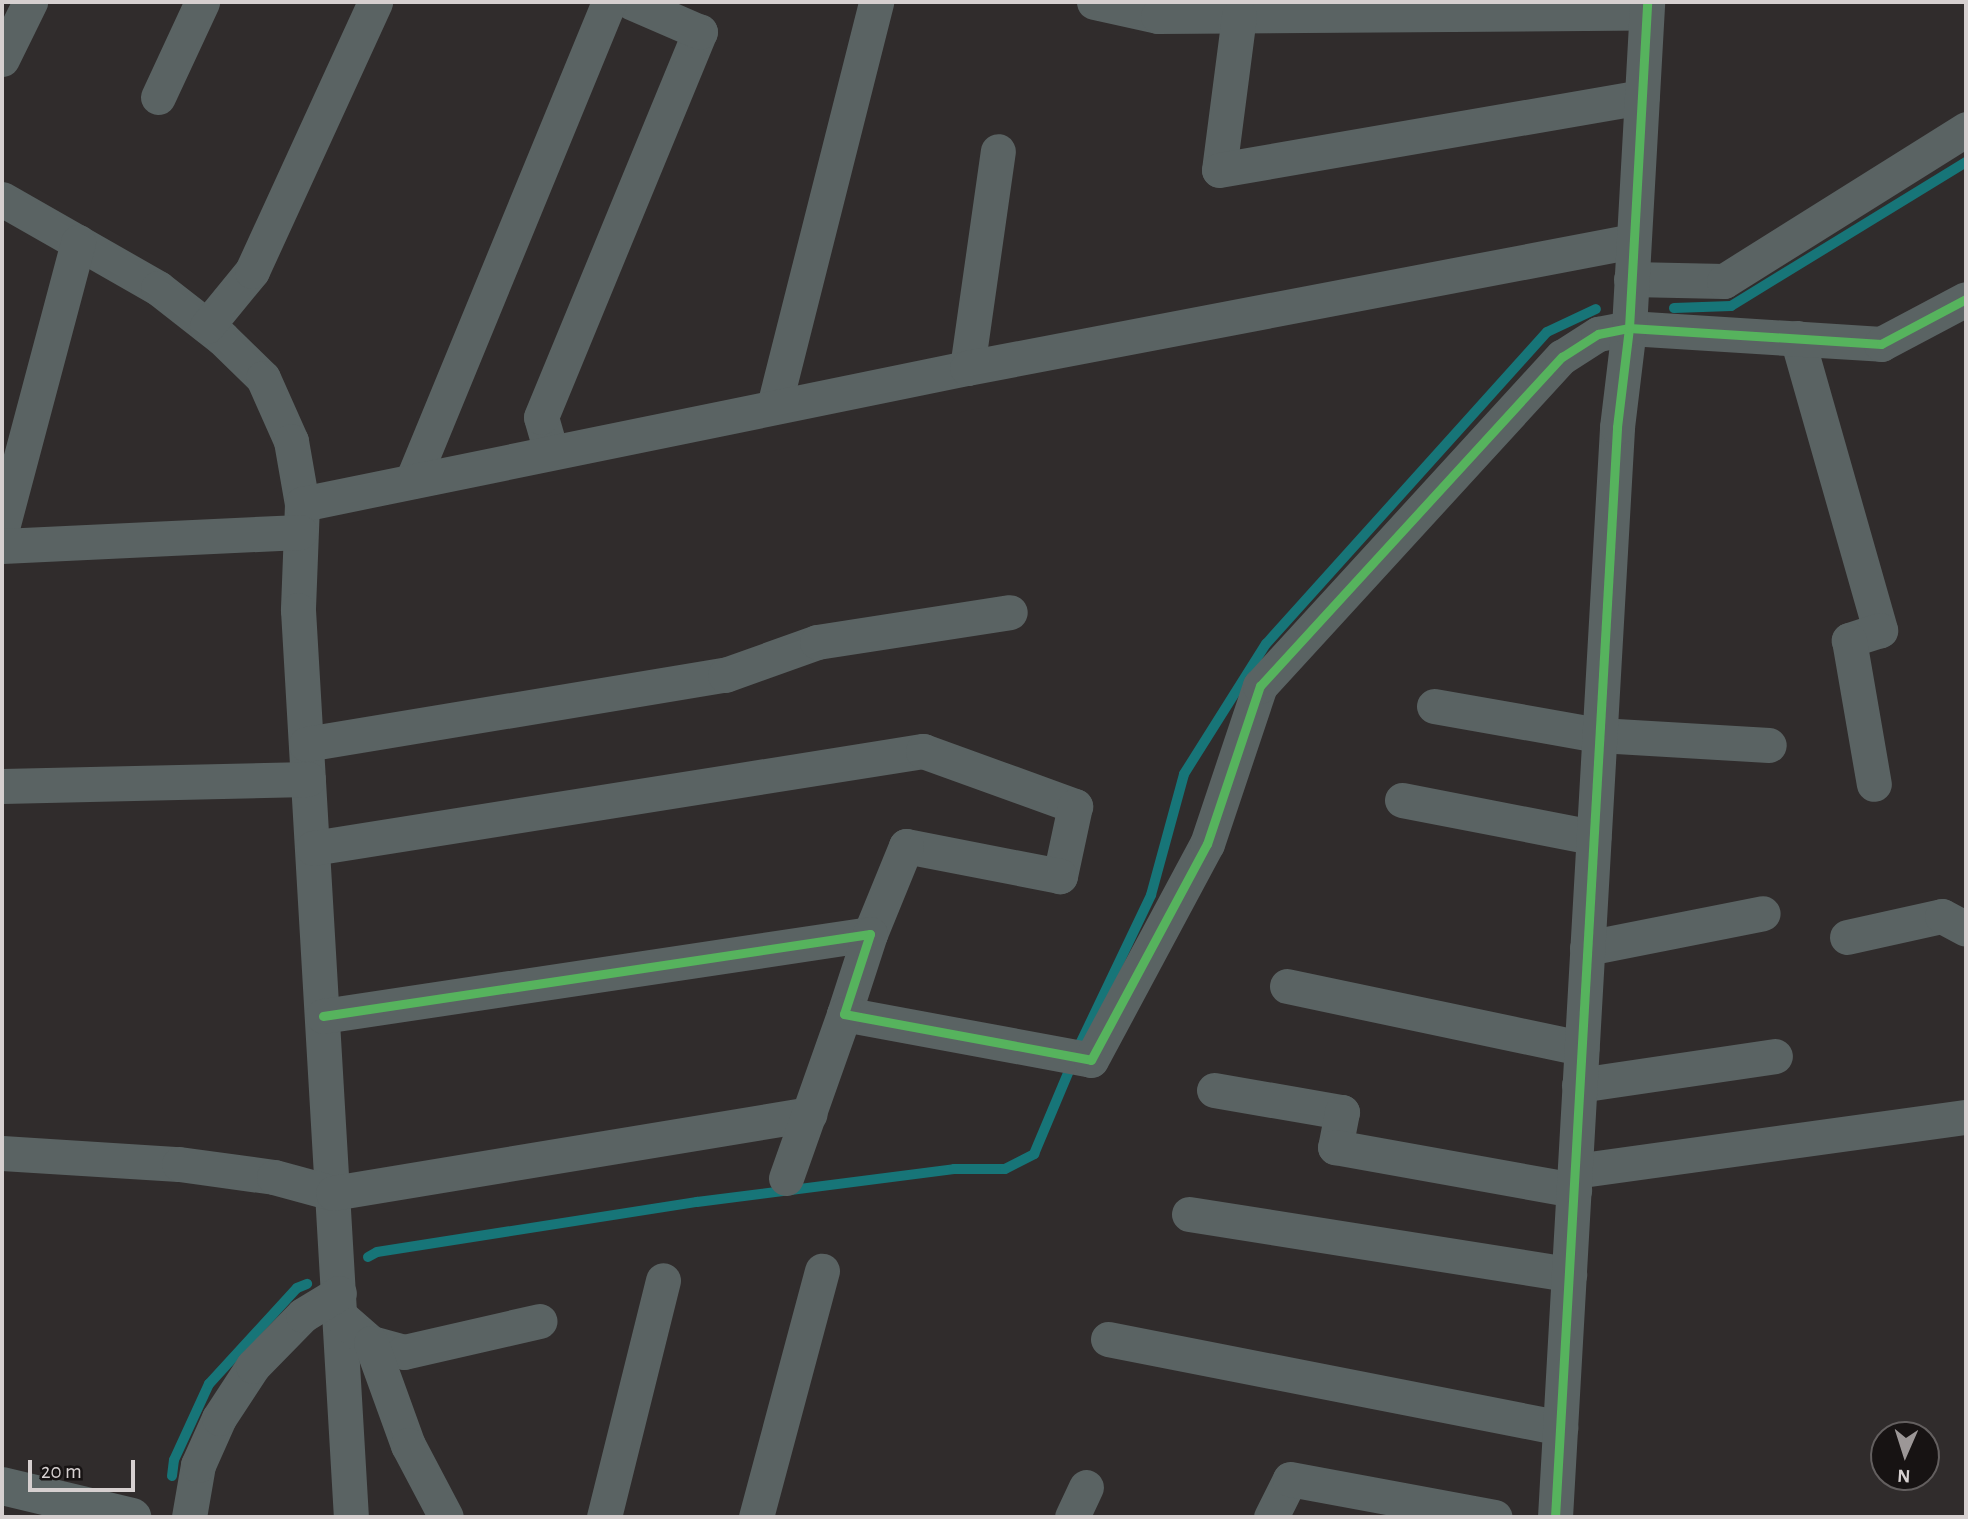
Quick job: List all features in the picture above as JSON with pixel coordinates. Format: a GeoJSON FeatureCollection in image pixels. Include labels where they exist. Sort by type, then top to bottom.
{"type":"FeatureCollection","features":[{"type":"Feature","properties":{"kind":"main road"},"geometry":{"type":"LineString","coordinates":[[2,1486],[132,1517]]}},
{"type":"Feature","properties":{"kind":"street"},"geometry":{"type":"LineString","coordinates":[[2,59],[30,2]]}},
{"type":"Feature","properties":{"kind":"street"},"geometry":{"type":"LineString","coordinates":[[158,97],[202,2]]}},
{"type":"Feature","properties":{"kind":"street"},"geometry":{"type":"LineString","coordinates":[[207,326],[252,271],[375,2]]}},
{"type":"Feature","properties":{"kind":"street"},"geometry":{"type":"LineString","coordinates":[[412,481],[609,2]]}},
{"type":"Feature","properties":{"kind":"street"},"geometry":{"type":"LineString","coordinates":[[551,452],[541,417],[700,32],[631,2]]}},
{"type":"Feature","properties":{"kind":"street"},"geometry":{"type":"LineString","coordinates":[[774,406],[876,2]]}},
{"type":"Feature","properties":{"kind":"street"},"geometry":{"type":"LineString","coordinates":[[1094,2],[1158,16],[1646,7],[1629,328],[1617,427],[1555,1517]]}},
{"type":"Feature","properties":{"kind":"street"},"geometry":{"type":"LineString","coordinates":[[1239,16],[1219,170],[1642,97]]}},
{"type":"Feature","properties":{"kind":"street"},"geometry":{"type":"LineString","coordinates":[[1631,279],[1724,281],[1966,129]]}},
{"type":"Feature","properties":{"kind":"street"},"geometry":{"type":"LineString","coordinates":[[967,368],[998,151]]}},
{"type":"Feature","properties":{"kind":"street"},"geometry":{"type":"LineString","coordinates":[[2,199],[158,288],[207,326],[263,378],[290,441],[301,518],[298,610],[351,1517]]}},
{"type":"Feature","properties":{"kind":"street"},"geometry":{"type":"LineString","coordinates":[[2,546],[301,518],[412,481],[551,452],[967,368],[1633,241]]}},
{"type":"Feature","properties":{"kind":"street"},"geometry":{"type":"LineString","coordinates":[[2,528],[78,242]]}},
{"type":"Feature","properties":{"kind":"street"},"geometry":{"type":"LineString","coordinates":[[844,1014],[1091,1060],[1207,844],[1260,686],[1562,357],[1598,334],[1629,328],[1881,344],[1966,299]]}},
{"type":"Feature","properties":{"kind":"street"},"geometry":{"type":"LineString","coordinates":[[1797,338],[1880,630],[1849,640],[1874,784]]}},
{"type":"Feature","properties":{"kind":"street"},"geometry":{"type":"LineString","coordinates":[[306,744],[725,675],[817,642],[1010,612]]}},
{"type":"Feature","properties":{"kind":"street"},"geometry":{"type":"LineString","coordinates":[[1434,706],[1599,735],[1769,745]]}},
{"type":"Feature","properties":{"kind":"street"},"geometry":{"type":"LineString","coordinates":[[313,848],[923,751],[1074,806],[1060,876],[906,846],[870,934],[786,1178]]}},
{"type":"Feature","properties":{"kind":"street"},"geometry":{"type":"LineString","coordinates":[[2,786],[309,779]]}},
{"type":"Feature","properties":{"kind":"street"},"geometry":{"type":"LineString","coordinates":[[1402,800],[1593,837]]}},
{"type":"Feature","properties":{"kind":"street"},"geometry":{"type":"LineString","coordinates":[[1587,948],[1763,913]]}},
{"type":"Feature","properties":{"kind":"street"},"geometry":{"type":"LineString","coordinates":[[1847,937],[1942,916],[1966,929]]}},
{"type":"Feature","properties":{"kind":"street"},"geometry":{"type":"LineString","coordinates":[[323,1016],[870,934]]}},
{"type":"Feature","properties":{"kind":"street"},"geometry":{"type":"LineString","coordinates":[[1287,986],[1582,1048]]}},
{"type":"Feature","properties":{"kind":"street"},"geometry":{"type":"LineString","coordinates":[[1579,1085],[1775,1056]]}},
{"type":"Feature","properties":{"kind":"street"},"geometry":{"type":"LineString","coordinates":[[1214,1090],[1342,1112],[1335,1147],[1574,1180],[1966,1117]]}},
{"type":"Feature","properties":{"kind":"street"},"geometry":{"type":"LineString","coordinates":[[2,1153],[178,1164],[274,1178],[333,1193],[809,1114]]}},
{"type":"Feature","properties":{"kind":"street"},"geometry":{"type":"LineString","coordinates":[[1189,1214],[1569,1274]]}},
{"type":"Feature","properties":{"kind":"street"},"geometry":{"type":"LineString","coordinates":[[756,1517],[822,1271]]}},
{"type":"Feature","properties":{"kind":"street"},"geometry":{"type":"LineString","coordinates":[[604,1517],[663,1280]]}},
{"type":"Feature","properties":{"kind":"street"},"geometry":{"type":"LineString","coordinates":[[339,1304],[370,1343],[408,1445],[446,1517]]}},
{"type":"Feature","properties":{"kind":"street"},"geometry":{"type":"LineString","coordinates":[[188,1517],[198,1465],[219,1418],[253,1366],[303,1315],[339,1304]]}},
{"type":"Feature","properties":{"kind":"street"},"geometry":{"type":"LineString","coordinates":[[370,1343],[404,1352],[539,1321]]}},
{"type":"Feature","properties":{"kind":"street"},"geometry":{"type":"LineString","coordinates":[[1108,1339],[1560,1428]]}},
{"type":"Feature","properties":{"kind":"street"},"geometry":{"type":"LineString","coordinates":[[1271,1517],[1290,1479],[1495,1517]]}},
{"type":"Feature","properties":{"kind":"waterway"},"geometry":{"type":"LineString","coordinates":[[1674,308],[1731,306],[1966,162]]}},
{"type":"Feature","properties":{"kind":"waterway"},"geometry":{"type":"LineString","coordinates":[[368,1257],[377,1252],[697,1202],[954,1169],[1005,1169],[1034,1154],[1081,1042],[1151,895],[1184,774],[1266,644],[1547,332],[1596,309]]}},
{"type":"Feature","properties":{"kind":"waterway"},"geometry":{"type":"LineString","coordinates":[[172,1476],[174,1460],[209,1384],[297,1288],[307,1284]]}},
{"type":"Feature","properties":{"kind":"cycle path"},"geometry":{"type":"LineString","coordinates":[[1555,1517],[1617,427],[1629,328],[1647,2]]}},
{"type":"Feature","properties":{"kind":"cycle path"},"geometry":{"type":"LineString","coordinates":[[323,1016],[870,934],[844,1014],[1091,1060],[1207,844],[1260,686],[1562,357],[1598,334],[1629,328],[1881,344],[1966,299]]}}]}
